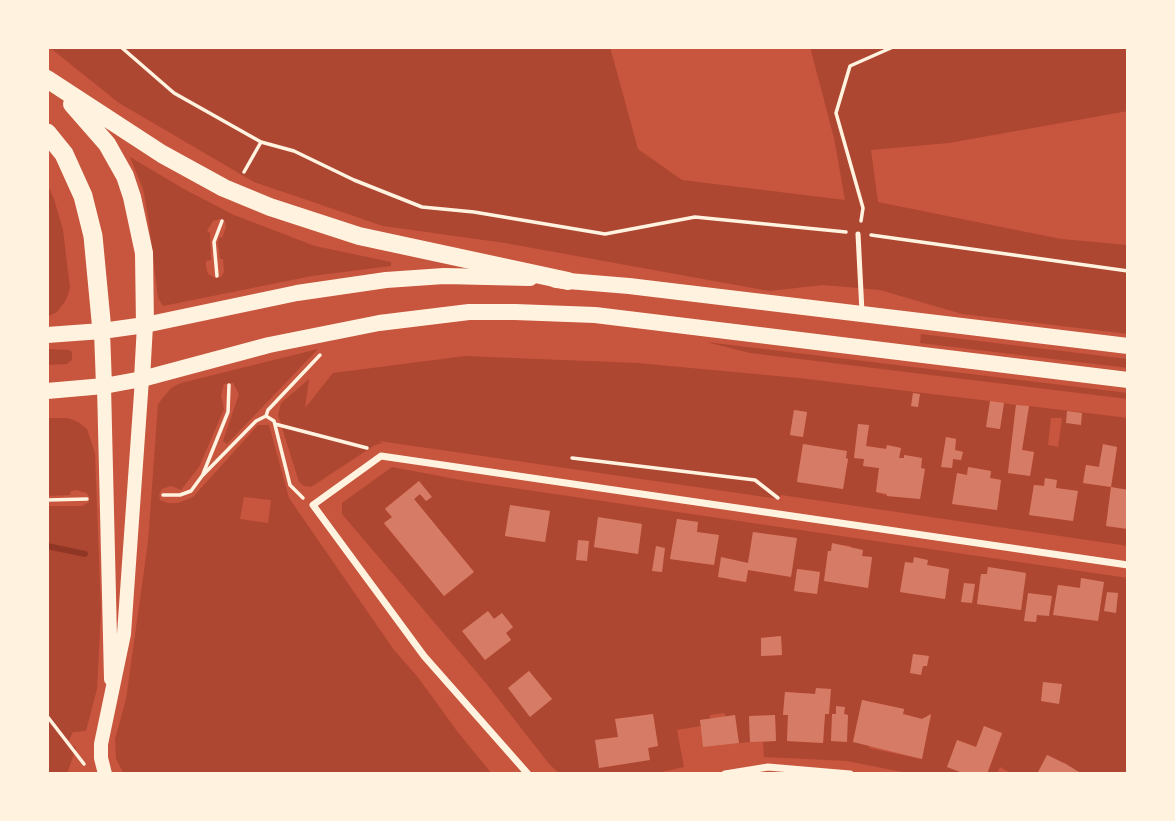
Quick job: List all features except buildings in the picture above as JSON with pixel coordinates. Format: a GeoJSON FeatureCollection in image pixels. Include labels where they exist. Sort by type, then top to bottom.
{"type":"FeatureCollection","features":[{"type":"Feature","properties":{"kind":"highway"},"geometry":{"type":"LineString","coordinates":[[51,82],[162,154],[224,188],[270,207],[359,236],[568,281]]}},
{"type":"Feature","properties":{"kind":"highway"},"geometry":{"type":"LineString","coordinates":[[51,82],[94,128],[118,161],[125,176],[136,210],[144,253],[145,325]]}},
{"type":"Feature","properties":{"kind":"highway"},"geometry":{"type":"LineString","coordinates":[[47,133],[64,154],[83,195],[93,236],[102,331]]}},
{"type":"Feature","properties":{"kind":"main road"},"geometry":{"type":"LineString","coordinates":[[47,335],[145,325],[297,293],[386,279],[471,276],[568,281],[1128,346]]}},
{"type":"Feature","properties":{"kind":"main road"},"geometry":{"type":"LineString","coordinates":[[47,391],[104,386],[142,379],[269,345],[379,323],[468,312],[595,315],[1128,380]]}},
{"type":"Feature","properties":{"kind":"main road"},"geometry":{"type":"LineString","coordinates":[[106,774],[101,758],[101,744],[124,634],[145,325]]}},
{"type":"Feature","properties":{"kind":"main road"},"geometry":{"type":"LineString","coordinates":[[102,331],[111,695]]}},
{"type":"Feature","properties":{"kind":"street"},"geometry":{"type":"LineString","coordinates":[[528,774],[424,656],[313,505],[381,456],[1128,565]]}},
{"type":"Feature","properties":{"kind":"street"},"geometry":{"type":"LineString","coordinates":[[725,774],[768,767],[850,774]]}},
{"type":"Feature","properties":{"kind":"lane"},"geometry":{"type":"LineString","coordinates":[[859,234],[862,316]]}},
{"type":"Feature","properties":{"kind":"path"},"geometry":{"type":"LineString","coordinates":[[121,47],[174,93],[261,142],[294,151],[354,180],[422,207],[474,212],[605,234],[695,218],[859,234],[1128,271]]}},
{"type":"Feature","properties":{"kind":"path"},"geometry":{"type":"LineString","coordinates":[[859,234],[863,208],[836,113],[850,66],[893,47]]}},
{"type":"Feature","properties":{"kind":"path"},"geometry":{"type":"LineString","coordinates":[[244,172],[261,142]]}},
{"type":"Feature","properties":{"kind":"path"},"geometry":{"type":"LineString","coordinates":[[218,276],[214,242],[222,221]]}},
{"type":"Feature","properties":{"kind":"path"},"geometry":{"type":"LineString","coordinates":[[266,416],[268,410],[321,354]]}},
{"type":"Feature","properties":{"kind":"path"},"geometry":{"type":"LineString","coordinates":[[163,495],[185,494],[196,486],[202,476],[228,412],[229,385]]}},
{"type":"Feature","properties":{"kind":"path"},"geometry":{"type":"LineString","coordinates":[[202,476],[256,421],[266,416],[271,417],[290,485],[313,505]]}},
{"type":"Feature","properties":{"kind":"path"},"geometry":{"type":"LineString","coordinates":[[275,424],[374,450],[381,456]]}},
{"type":"Feature","properties":{"kind":"path"},"geometry":{"type":"LineString","coordinates":[[572,458],[755,480],[779,499]]}},
{"type":"Feature","properties":{"kind":"path"},"geometry":{"type":"LineString","coordinates":[[47,500],[87,499]]}},
{"type":"Feature","properties":{"kind":"path"},"geometry":{"type":"LineString","coordinates":[[47,716],[85,766]]}},
{"type":"Feature","properties":{"kind":"shaded area"},"geometry":{"type":"Polygon","coordinates":[[[49,47],[610,47],[638,149],[682,180],[845,200],[834,138],[810,47],[1128,47],[1128,111],[949,143],[871,150],[878,202],[1061,239],[1128,245],[1128,334],[962,314],[880,290],[823,285],[769,291],[505,243],[383,226],[254,182],[119,103],[49,47]]]}},
{"type":"Feature","properties":{"kind":"shaded area"},"geometry":{"type":"Polygon","coordinates":[[[130,157],[234,215],[315,246],[391,262],[391,266],[312,276],[163,306],[158,298],[143,189],[130,157]],[[213,221],[207,231],[210,233],[211,260],[206,261],[206,267],[208,274],[215,278],[221,277],[224,272],[218,243],[226,227],[225,221],[213,221]]]}},
{"type":"Feature","properties":{"kind":"shaded area"},"geometry":{"type":"Polygon","coordinates":[[[47,184],[63,230],[70,288],[66,300],[57,312],[47,317],[47,184]]]}},
{"type":"Feature","properties":{"kind":"shaded area"},"geometry":{"type":"Polygon","coordinates":[[[921,334],[1128,359],[1128,368],[920,343],[921,334]]]}},
{"type":"Feature","properties":{"kind":"shaded area"},"geometry":{"type":"Polygon","coordinates":[[[706,342],[1128,393],[1128,399],[750,353],[706,342]]]}},
{"type":"Feature","properties":{"kind":"shaded area"},"geometry":{"type":"Polygon","coordinates":[[[47,349],[69,350],[72,352],[72,360],[67,364],[47,365],[47,349]]]}},
{"type":"Feature","properties":{"kind":"shaded area"},"geometry":{"type":"Polygon","coordinates":[[[318,349],[227,444],[223,441],[239,394],[233,383],[224,384],[221,395],[224,409],[199,467],[181,490],[171,486],[162,489],[160,500],[178,503],[193,497],[258,425],[269,425],[289,498],[394,650],[492,774],[124,774],[116,759],[115,739],[126,699],[148,542],[158,404],[171,388],[181,383],[318,349]],[[244,497],[240,519],[268,523],[271,500],[244,497]]]}},
{"type":"Feature","properties":{"kind":"shaded area"},"geometry":{"type":"Polygon","coordinates":[[[465,356],[637,363],[799,378],[990,401],[987,427],[999,429],[1004,403],[1016,405],[1008,473],[1030,476],[1034,452],[1022,450],[1029,406],[1128,418],[1128,490],[1111,488],[1106,526],[1128,529],[1128,546],[781,495],[779,499],[379,441],[383,443],[375,445],[311,487],[304,486],[299,482],[278,415],[281,403],[309,379],[305,408],[333,373],[465,356]],[[794,410],[790,435],[803,437],[807,412],[794,410]],[[1051,418],[1048,445],[1058,447],[1062,418],[1051,418]],[[859,424],[854,457],[864,459],[864,466],[879,468],[876,492],[920,499],[924,469],[921,468],[922,458],[904,455],[904,458],[899,458],[901,448],[866,446],[869,426],[859,424]],[[946,437],[942,466],[952,468],[953,459],[961,460],[963,452],[955,450],[956,439],[946,437]],[[803,444],[797,481],[843,489],[848,459],[846,451],[803,444]],[[1103,445],[1099,467],[1086,465],[1083,483],[1111,487],[1117,447],[1103,445]],[[969,467],[967,475],[957,474],[953,504],[997,510],[1001,480],[990,478],[991,471],[969,467]],[[1045,479],[1044,486],[1034,485],[1029,515],[1073,521],[1077,491],[1056,488],[1045,479]]]}},
{"type":"Feature","properties":{"kind":"shaded area"},"geometry":{"type":"Polygon","coordinates":[[[47,418],[68,418],[78,422],[87,429],[95,453],[101,612],[97,689],[86,731],[73,732],[68,742],[76,748],[67,774],[47,774],[47,506],[82,506],[89,502],[89,496],[76,490],[71,491],[70,495],[47,496],[47,418]]]}},
{"type":"Feature","properties":{"kind":"shaded area"},"geometry":{"type":"Polygon","coordinates":[[[392,467],[466,481],[1128,578],[1128,774],[1082,774],[1048,755],[1037,774],[1012,774],[1000,767],[997,774],[987,774],[1002,734],[984,726],[976,747],[957,740],[965,774],[912,774],[847,761],[764,757],[763,742],[776,741],[775,716],[749,716],[750,742],[739,743],[724,713],[700,720],[701,726],[677,730],[684,767],[653,774],[560,774],[342,514],[342,503],[392,467]],[[419,481],[385,508],[392,517],[384,524],[444,596],[473,571],[414,499],[420,494],[426,501],[431,497],[419,481]],[[510,506],[505,536],[545,542],[550,511],[510,506]],[[598,518],[594,547],[638,554],[642,524],[598,518]],[[677,519],[670,559],[714,565],[718,535],[697,532],[697,522],[677,519]],[[753,532],[748,563],[732,561],[730,580],[746,582],[748,570],[791,576],[796,539],[753,532]],[[833,544],[831,551],[828,551],[824,581],[868,587],[872,558],[862,556],[863,551],[851,546],[833,544]],[[914,558],[913,563],[905,563],[900,592],[945,599],[949,569],[927,565],[927,560],[914,558]],[[988,567],[987,574],[981,574],[977,604],[1021,610],[1026,573],[988,567]],[[798,569],[794,591],[817,594],[820,572],[798,569]],[[1081,578],[1080,588],[1058,585],[1054,614],[1098,621],[1103,582],[1081,578]],[[488,612],[463,631],[485,660],[511,640],[506,633],[513,627],[502,613],[494,619],[488,612]],[[781,636],[761,638],[761,656],[782,655],[781,636]],[[529,671],[508,688],[530,716],[552,699],[529,671]],[[830,689],[815,694],[785,692],[783,714],[788,715],[787,741],[823,743],[830,689]],[[862,700],[853,741],[870,745],[869,748],[921,759],[931,715],[922,719],[903,714],[904,709],[862,700]],[[653,714],[616,719],[618,737],[596,740],[649,760],[648,748],[658,746],[653,714]]]}},
{"type":"Feature","properties":{"kind":"waterway"},"geometry":{"type":"LineString","coordinates":[[47,546],[85,554]]}}]}
